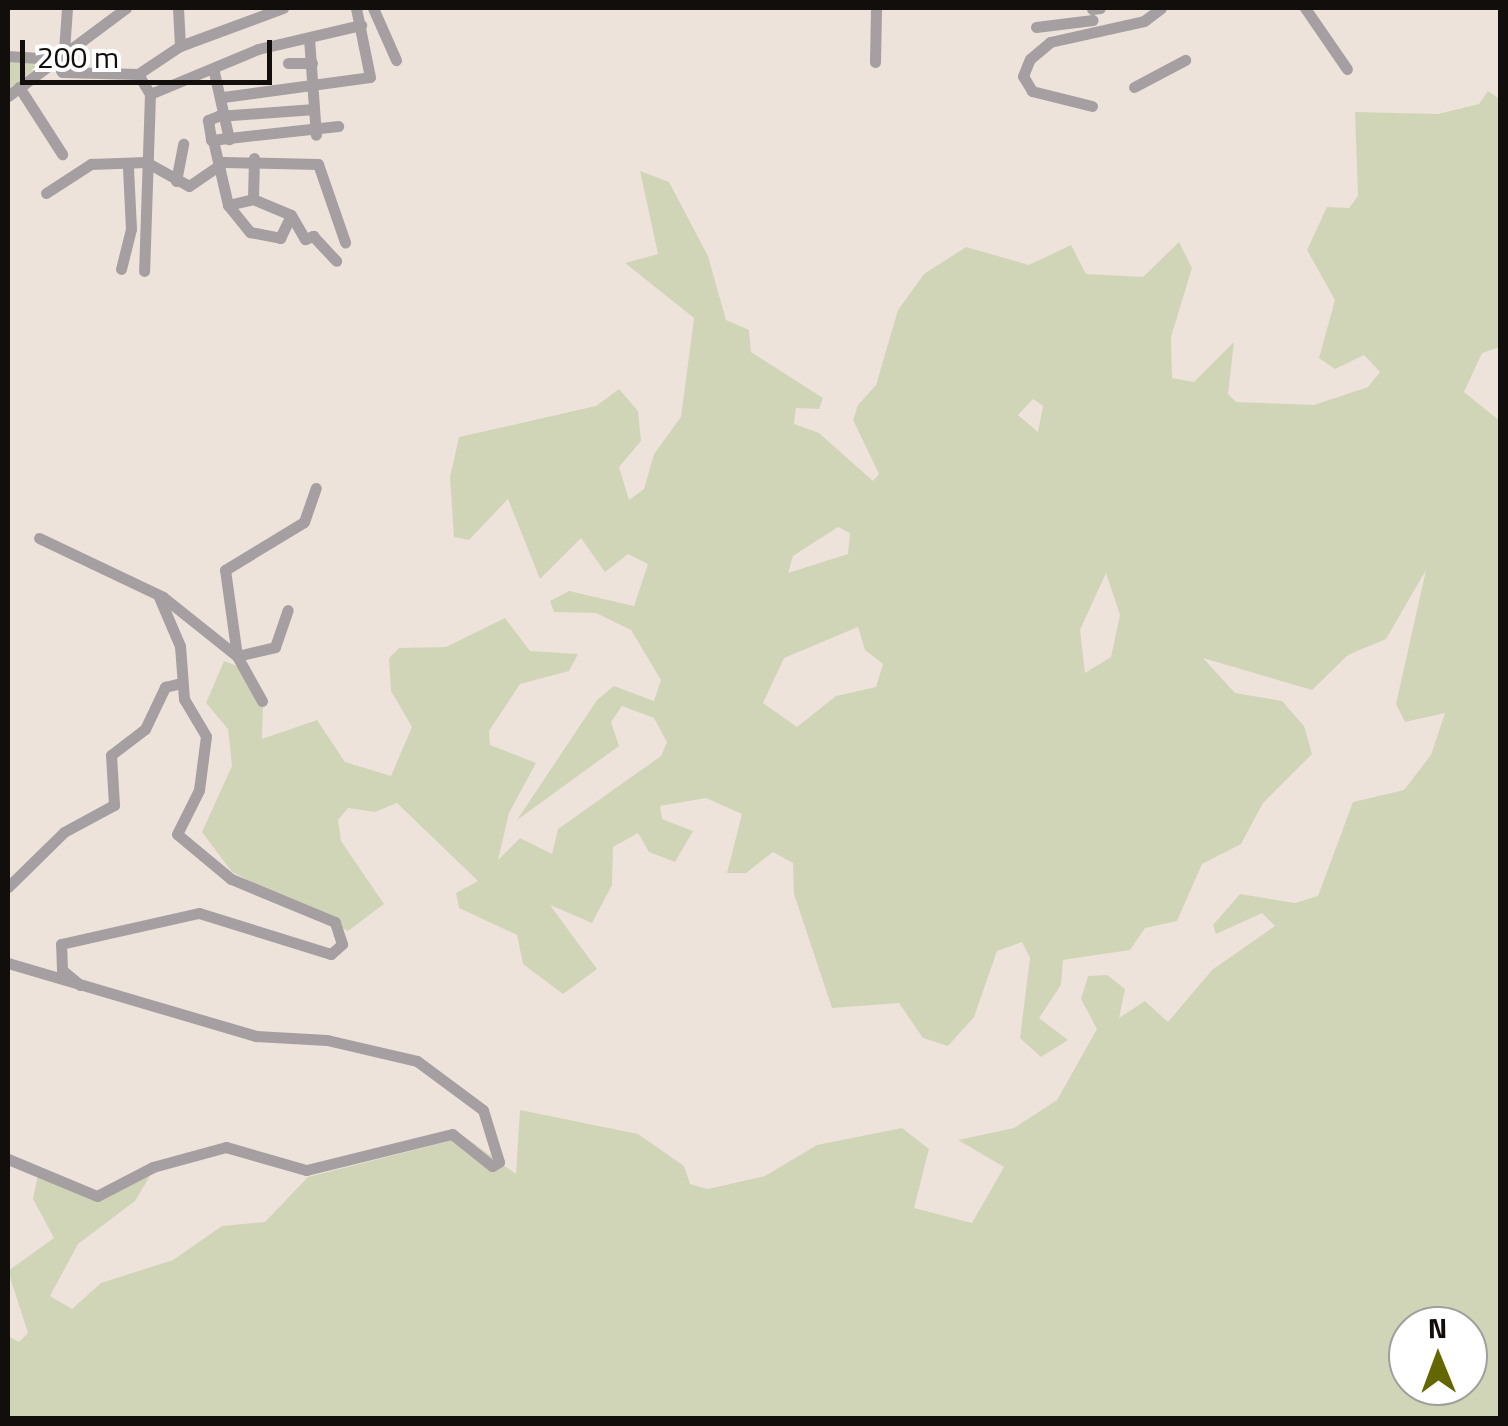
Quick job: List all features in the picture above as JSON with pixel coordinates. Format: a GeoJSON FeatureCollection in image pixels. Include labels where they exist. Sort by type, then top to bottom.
{"type":"FeatureCollection","features":[{"type":"Feature","properties":{"kind":"street"},"geometry":{"type":"LineString","coordinates":[[67,8],[59,55],[62,72],[138,74],[180,46],[284,8]]}},
{"type":"Feature","properties":{"kind":"street"},"geometry":{"type":"LineString","coordinates":[[8,96],[126,8]]}},
{"type":"Feature","properties":{"kind":"street"},"geometry":{"type":"LineString","coordinates":[[178,8],[180,46]]}},
{"type":"Feature","properties":{"kind":"street"},"geometry":{"type":"LineString","coordinates":[[223,96],[370,77],[356,8]]}},
{"type":"Feature","properties":{"kind":"street"},"geometry":{"type":"LineString","coordinates":[[373,8],[396,60]]}},
{"type":"Feature","properties":{"kind":"street"},"geometry":{"type":"LineString","coordinates":[[875,62],[876,8]]}},
{"type":"Feature","properties":{"kind":"street"},"geometry":{"type":"LineString","coordinates":[[1036,27],[1094,15],[1161,8]]}},
{"type":"Feature","properties":{"kind":"street"},"geometry":{"type":"LineString","coordinates":[[1305,8],[1347,69]]}},
{"type":"Feature","properties":{"kind":"street"},"geometry":{"type":"LineString","coordinates":[[1092,106],[1052,101],[1024,76],[1040,49],[1094,15]]}},
{"type":"Feature","properties":{"kind":"street"},"geometry":{"type":"LineString","coordinates":[[150,94],[309,38],[361,25]]}},
{"type":"Feature","properties":{"kind":"street"},"geometry":{"type":"LineString","coordinates":[[309,38],[316,134]]}},
{"type":"Feature","properties":{"kind":"street"},"geometry":{"type":"LineString","coordinates":[[8,56],[59,55]]}},
{"type":"Feature","properties":{"kind":"street"},"geometry":{"type":"LineString","coordinates":[[1134,87],[1185,60]]}},
{"type":"Feature","properties":{"kind":"street"},"geometry":{"type":"LineString","coordinates":[[288,63],[312,62]]}},
{"type":"Feature","properties":{"kind":"street"},"geometry":{"type":"LineString","coordinates":[[214,72],[228,114],[229,139]]}},
{"type":"Feature","properties":{"kind":"street"},"geometry":{"type":"LineString","coordinates":[[138,74],[150,94],[144,271]]}},
{"type":"Feature","properties":{"kind":"street"},"geometry":{"type":"LineString","coordinates":[[19,87],[62,154]]}},
{"type":"Feature","properties":{"kind":"street"},"geometry":{"type":"LineString","coordinates":[[291,215],[276,238],[250,232],[228,205],[208,120],[228,114],[314,110]]}},
{"type":"Feature","properties":{"kind":"street"},"geometry":{"type":"LineString","coordinates":[[213,140],[316,134],[338,126]]}},
{"type":"Feature","properties":{"kind":"street"},"geometry":{"type":"LineString","coordinates":[[176,181],[183,144]]}},
{"type":"Feature","properties":{"kind":"street"},"geometry":{"type":"LineString","coordinates":[[253,199],[254,158]]}},
{"type":"Feature","properties":{"kind":"street"},"geometry":{"type":"LineString","coordinates":[[46,193],[92,164],[128,167],[146,162],[189,186],[219,163],[254,158],[318,164],[345,242]]}},
{"type":"Feature","properties":{"kind":"street"},"geometry":{"type":"LineString","coordinates":[[121,269],[132,229],[128,167]]}},
{"type":"Feature","properties":{"kind":"street"},"geometry":{"type":"LineString","coordinates":[[228,205],[253,199],[291,215],[305,239],[313,236],[336,261]]}},
{"type":"Feature","properties":{"kind":"street"},"geometry":{"type":"LineString","coordinates":[[262,701],[237,656],[225,570],[304,522],[316,488]]}},
{"type":"Feature","properties":{"kind":"street"},"geometry":{"type":"LineString","coordinates":[[39,538],[159,597],[237,656]]}},
{"type":"Feature","properties":{"kind":"street"},"geometry":{"type":"LineString","coordinates":[[109,998],[62,970],[61,944],[199,914],[332,954],[342,944],[335,922],[231,879],[177,834],[205,756],[181,683],[180,646],[159,597]]}},
{"type":"Feature","properties":{"kind":"street"},"geometry":{"type":"LineString","coordinates":[[237,656],[275,647],[288,610]]}},
{"type":"Feature","properties":{"kind":"street"},"geometry":{"type":"LineString","coordinates":[[8,887],[64,832],[114,805],[111,755],[145,729],[165,687],[181,683]]}},
{"type":"Feature","properties":{"kind":"street"},"geometry":{"type":"LineString","coordinates":[[8,962],[109,998],[256,1036],[327,1040],[417,1061],[483,1110],[499,1162],[492,1166],[452,1134],[306,1170],[226,1148],[153,1167],[120,1191],[96,1196],[8,1159]]}},
{"type":"Feature","properties":{"kind":"green space"},"geometry":{"type":"Polygon","coordinates":[[[8,60],[45,61],[8,90],[8,60]]]}},
{"type":"Feature","properties":{"kind":"green space"},"geometry":{"type":"Polygon","coordinates":[[[1488,91],[1500,99],[1500,347],[1482,353],[1464,392],[1500,421],[1500,1418],[8,1418],[8,1336],[19,1342],[28,1333],[8,1271],[54,1238],[33,1199],[38,1175],[95,1192],[150,1176],[135,1201],[78,1244],[50,1296],[72,1309],[101,1283],[173,1260],[222,1226],[265,1222],[308,1177],[465,1137],[516,1174],[520,1110],[638,1134],[684,1166],[690,1184],[708,1189],[765,1176],[817,1145],[902,1128],[929,1149],[914,1208],[972,1223],[1004,1167],[958,1140],[1014,1128],[1057,1100],[1097,1029],[1081,999],[1088,976],[1107,975],[1125,989],[1119,1018],[1145,1001],[1168,1022],[1212,970],[1275,926],[1262,913],[1216,934],[1213,925],[1240,894],[1295,903],[1318,896],[1353,802],[1404,790],[1431,755],[1445,713],[1405,722],[1396,704],[1426,570],[1386,639],[1348,655],[1312,690],[1203,658],[1235,693],[1282,701],[1304,726],[1312,754],[1263,803],[1241,844],[1202,864],[1177,921],[1145,928],[1130,950],[1063,960],[1061,985],[1039,1018],[1068,1040],[1041,1057],[1020,1038],[1030,958],[1022,942],[997,951],[974,1017],[948,1046],[923,1038],[899,1003],[832,1008],[794,894],[793,863],[773,852],[746,873],[727,873],[742,814],[706,798],[660,806],[662,819],[693,831],[675,862],[649,852],[638,833],[613,847],[612,885],[592,923],[550,905],[597,969],[563,994],[523,964],[517,935],[459,908],[456,893],[478,881],[397,803],[375,812],[348,808],[338,820],[341,841],[384,904],[348,931],[232,872],[202,832],[232,766],[228,729],[206,703],[224,661],[240,667],[263,703],[262,739],[317,720],[345,762],[391,776],[412,727],[391,691],[389,658],[399,648],[446,647],[505,618],[530,651],[578,654],[569,671],[520,684],[489,731],[490,745],[536,763],[509,813],[498,860],[520,838],[552,854],[558,829],[661,756],[667,742],[654,718],[622,706],[611,722],[619,746],[517,820],[597,700],[614,686],[654,701],[661,680],[631,630],[596,613],[554,612],[550,601],[569,591],[634,606],[648,564],[628,554],[605,572],[581,538],[540,579],[508,499],[469,540],[454,537],[450,477],[459,437],[596,406],[619,389],[638,411],[641,441],[619,467],[629,500],[644,489],[654,454],[681,417],[694,318],[625,263],[658,254],[640,171],[669,182],[708,256],[726,320],[749,330],[751,352],[823,398],[819,409],[796,408],[794,424],[819,433],[873,481],[879,474],[853,420],[858,405],[876,385],[898,310],[924,274],[966,247],[1029,265],[1071,245],[1086,274],[1143,277],[1179,242],[1192,268],[1171,337],[1172,378],[1194,382],[1234,342],[1228,394],[1236,402],[1314,405],[1368,387],[1380,372],[1364,355],[1335,369],[1319,358],[1335,300],[1307,250],[1327,207],[1349,208],[1358,196],[1355,112],[1438,114],[1479,104],[1488,91]],[[1033,399],[1018,415],[1038,432],[1043,406],[1033,399]],[[838,527],[793,556],[788,573],[848,554],[850,533],[838,527]],[[1106,573],[1080,630],[1085,673],[1111,657],[1120,615],[1106,573]],[[858,627],[784,658],[763,703],[797,727],[836,696],[876,687],[883,664],[865,650],[858,627]]]}}]}
